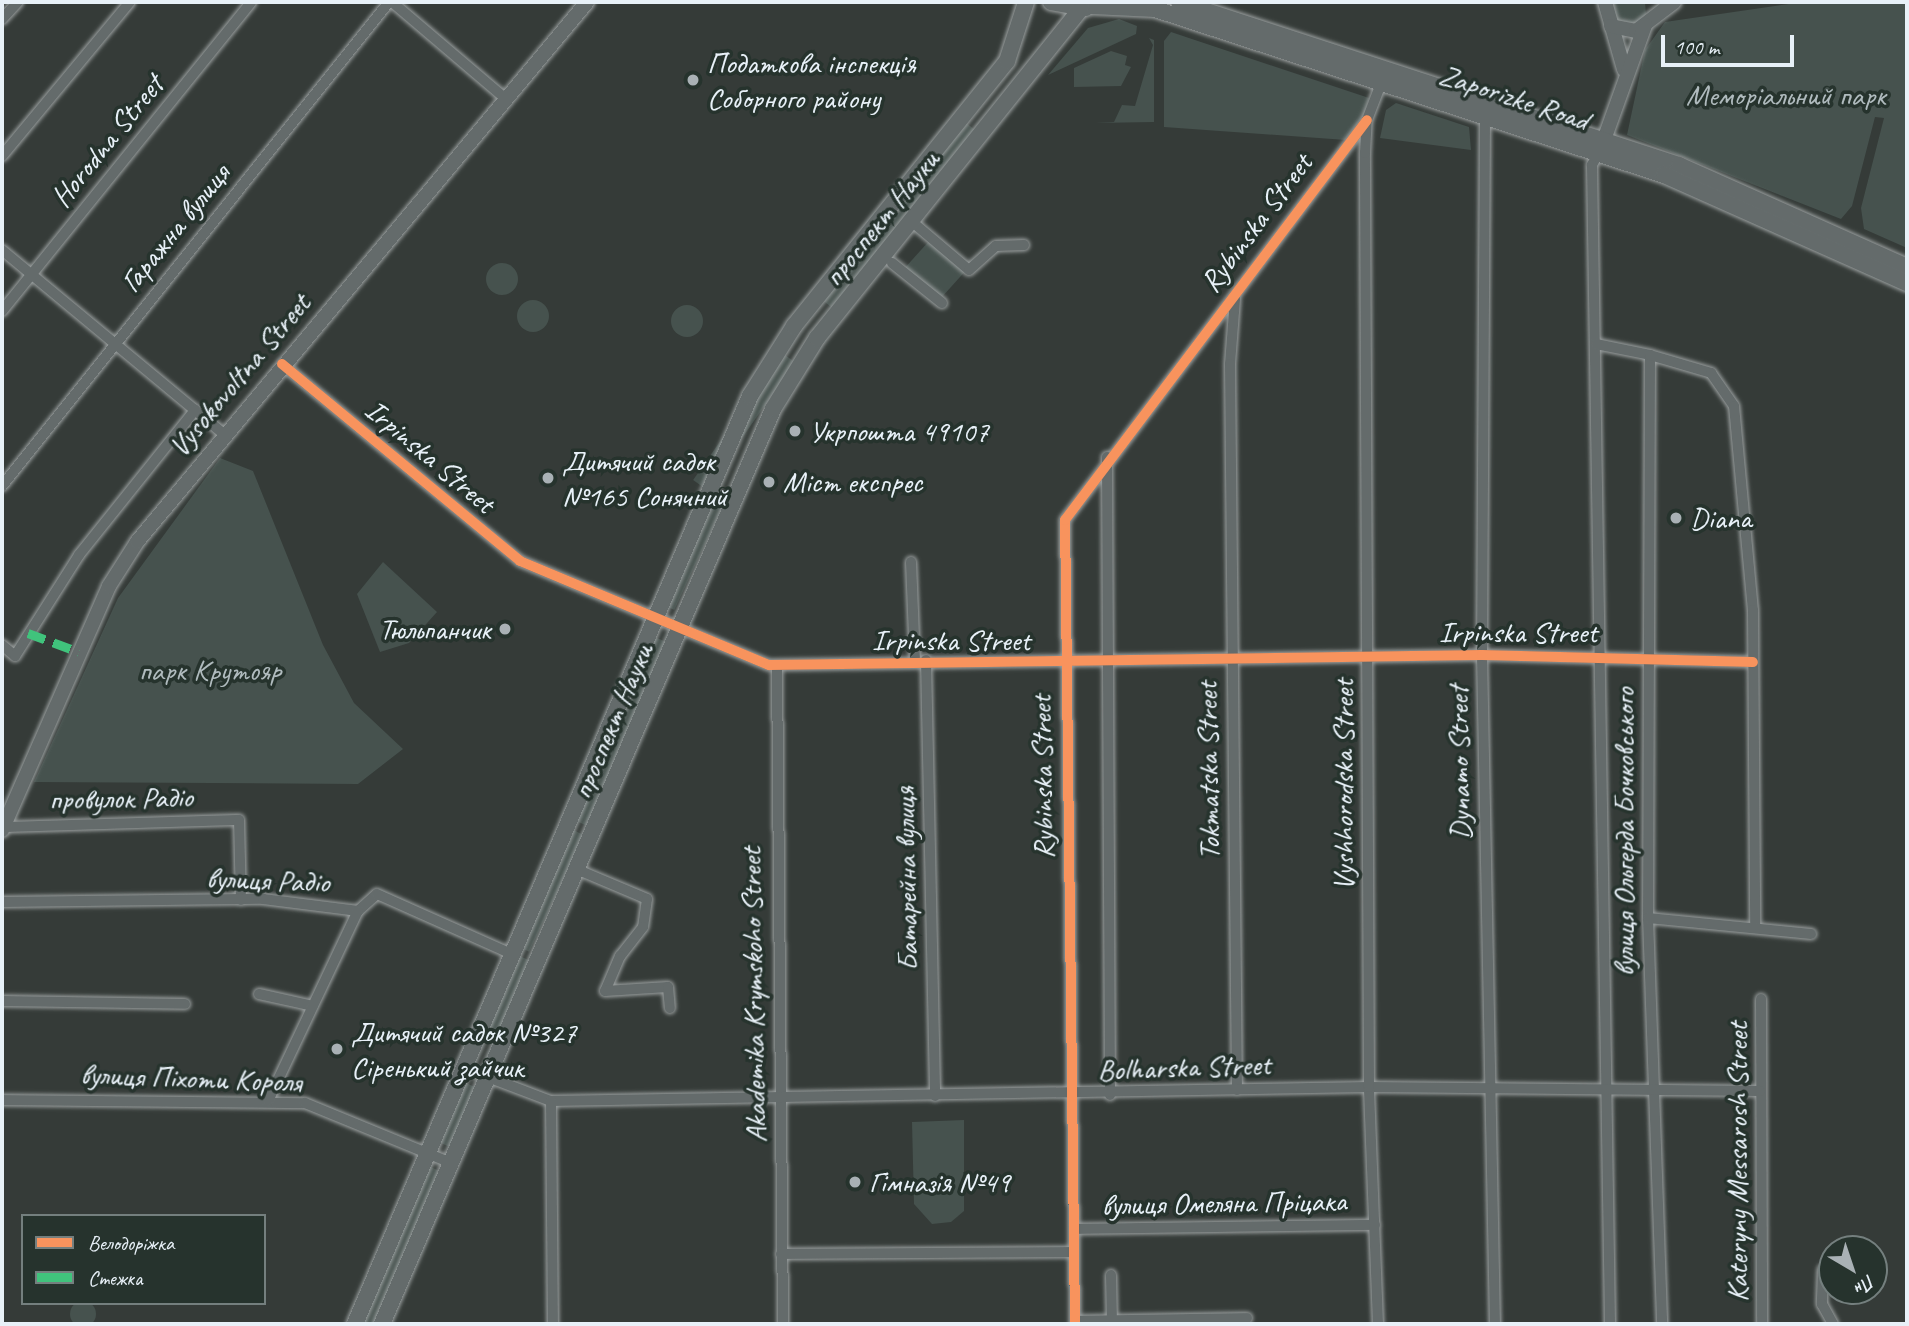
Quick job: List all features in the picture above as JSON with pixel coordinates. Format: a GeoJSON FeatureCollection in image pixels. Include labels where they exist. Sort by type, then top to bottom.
{"type":"FeatureCollection","features":[{"type":"Feature","properties":{"kind":"main road","name":"Vysokovoltna Street"},"geometry":{"type":"LineString","coordinates":[[2,829],[109,586],[224,434],[587,2]]}},
{"type":"Feature","properties":{"kind":"main road","name":"проспект Науки"},"geometry":{"type":"LineString","coordinates":[[355,1324],[750,396],[776,353],[983,92],[1014,48],[1026,2]]}},
{"type":"Feature","properties":{"kind":"main road","name":"Zaporizke Road"},"geometry":{"type":"LineString","coordinates":[[1051,2],[1155,9],[1485,117],[1700,173],[1907,267]]}},
{"type":"Feature","properties":{"kind":"main road","name":"Zaporizke Road"},"geometry":{"type":"LineString","coordinates":[[1179,2],[1602,147],[1714,194],[1907,284]]}},
{"type":"Feature","properties":{"kind":"main road"},"geometry":{"type":"LineString","coordinates":[[1605,2],[1624,71]]}},
{"type":"Feature","properties":{"kind":"main road"},"geometry":{"type":"LineString","coordinates":[[1602,147],[1624,71],[1646,22],[1650,2]]}},
{"type":"Feature","properties":{"kind":"main road"},"geometry":{"type":"LineString","coordinates":[[1611,26],[1625,32],[1646,22],[1674,2]]}},
{"type":"Feature","properties":{"kind":"main road","name":"проспект Науки"},"geometry":{"type":"LineString","coordinates":[[382,1324],[677,629],[785,387],[910,220],[1090,5]]}},
{"type":"Feature","properties":{"kind":"street"},"geometry":{"type":"LineString","coordinates":[[2,19],[18,2]]}},
{"type":"Feature","properties":{"kind":"street"},"geometry":{"type":"LineString","coordinates":[[2,156],[130,2]]}},
{"type":"Feature","properties":{"kind":"street","name":"Horodna Street"},"geometry":{"type":"LineString","coordinates":[[2,311],[251,2]]}},
{"type":"Feature","properties":{"kind":"street"},"geometry":{"type":"LineString","coordinates":[[391,2],[506,99]]}},
{"type":"Feature","properties":{"kind":"street","name":"Гаражна вулиця"},"geometry":{"type":"LineString","coordinates":[[2,486],[391,2]]}},
{"type":"Feature","properties":{"kind":"street"},"geometry":{"type":"LineString","coordinates":[[1367,120],[1381,83]]}},
{"type":"Feature","properties":{"kind":"street"},"geometry":{"type":"LineString","coordinates":[[983,92],[1002,107]]}},
{"type":"Feature","properties":{"kind":"street","name":"Dynamo Street"},"geometry":{"type":"LineString","coordinates":[[1485,117],[1482,655],[1487,1088],[1495,1324]]}},
{"type":"Feature","properties":{"kind":"street","name":"Rybinska Street"},"geometry":{"type":"LineString","coordinates":[[1075,1323],[1064,665],[1065,520],[1107,457],[1367,120]]}},
{"type":"Feature","properties":{"kind":"street","name":"Vyshhorodska Street"},"geometry":{"type":"LineString","coordinates":[[1367,120],[1368,1087],[1378,1324]]}},
{"type":"Feature","properties":{"kind":"street","name":"вулиця Ольгерда Бочковського"},"geometry":{"type":"LineString","coordinates":[[1602,147],[1592,164],[1601,657],[1601,1090],[1609,1324]]}},
{"type":"Feature","properties":{"kind":"street"},"geometry":{"type":"LineString","coordinates":[[910,220],[969,270],[996,246],[1024,244]]}},
{"type":"Feature","properties":{"kind":"street"},"geometry":{"type":"LineString","coordinates":[[2,250],[224,434]]}},
{"type":"Feature","properties":{"kind":"street"},"geometry":{"type":"LineString","coordinates":[[891,263],[942,303]]}},
{"type":"Feature","properties":{"kind":"street","name":"Tokmatska Street"},"geometry":{"type":"LineString","coordinates":[[1237,1090],[1231,660],[1231,310],[1240,286]]}},
{"type":"Feature","properties":{"kind":"street"},"geometry":{"type":"LineString","coordinates":[[1595,344],[1650,355],[1711,373],[1734,406],[1753,662],[1755,927]]}},
{"type":"Feature","properties":{"kind":"street","name":"вулиця Ольгерда Бочковського"},"geometry":{"type":"LineString","coordinates":[[1650,355],[1650,1091],[1662,1324]]}},
{"type":"Feature","properties":{"kind":"street","name":"Irpinska Street"},"geometry":{"type":"LineString","coordinates":[[282,364],[520,561],[677,629],[777,665],[920,661],[1104,665],[1482,655],[1753,662]]}},
{"type":"Feature","properties":{"kind":"street","name":"Vysokovoltna Street"},"geometry":{"type":"LineString","coordinates":[[2,645],[15,656],[79,555],[195,410]]}},
{"type":"Feature","properties":{"kind":"street","name":"Rybinska Street"},"geometry":{"type":"LineString","coordinates":[[1107,457],[1104,665],[1110,1095]]}},
{"type":"Feature","properties":{"kind":"street","name":"Батарейна вулиця"},"geometry":{"type":"LineString","coordinates":[[911,562],[920,661],[935,1096]]}},
{"type":"Feature","properties":{"kind":"street","name":"Akademika Krymskoho Street"},"geometry":{"type":"LineString","coordinates":[[777,665],[783,1324]]}},
{"type":"Feature","properties":{"kind":"street","name":"провулок Радіо"},"geometry":{"type":"LineString","coordinates":[[2,829],[239,820],[241,900]]}},
{"type":"Feature","properties":{"kind":"street"},"geometry":{"type":"LineString","coordinates":[[576,869],[647,900],[643,927],[620,956],[605,991],[668,987],[670,1008]]}},
{"type":"Feature","properties":{"kind":"street","name":"вулиця Радіо"},"geometry":{"type":"LineString","coordinates":[[2,902],[241,900],[358,911],[377,894],[512,954]]}},
{"type":"Feature","properties":{"kind":"street"},"geometry":{"type":"LineString","coordinates":[[268,1101],[358,911]]}},
{"type":"Feature","properties":{"kind":"street"},"geometry":{"type":"LineString","coordinates":[[1648,918],[1811,934]]}},
{"type":"Feature","properties":{"kind":"street"},"geometry":{"type":"LineString","coordinates":[[259,994],[313,1006]]}},
{"type":"Feature","properties":{"kind":"street","name":"Kateryny Messarosh Street"},"geometry":{"type":"LineString","coordinates":[[1761,999],[1762,1324]]}},
{"type":"Feature","properties":{"kind":"street"},"geometry":{"type":"LineString","coordinates":[[2,1001],[185,1004]]}},
{"type":"Feature","properties":{"kind":"street","name":"Bolharska Street"},"geometry":{"type":"LineString","coordinates":[[464,1068],[551,1101],[1110,1095],[1368,1087],[1760,1091]]}},
{"type":"Feature","properties":{"kind":"street","name":"вулиця Піхоти Короля"},"geometry":{"type":"LineString","coordinates":[[2,1100],[305,1103],[451,1163]]}},
{"type":"Feature","properties":{"kind":"street"},"geometry":{"type":"LineString","coordinates":[[551,1101],[553,1324]]}},
{"type":"Feature","properties":{"kind":"street","name":"вулиця Омеляна Пріцака"},"geometry":{"type":"LineString","coordinates":[[1074,1229],[1375,1225]]}},
{"type":"Feature","properties":{"kind":"street","name":"вулиця Омеляна Пріцака"},"geometry":{"type":"LineString","coordinates":[[781,1254],[1074,1252]]}},
{"type":"Feature","properties":{"kind":"street"},"geometry":{"type":"LineString","coordinates":[[1111,1275],[1112,1322]]}},
{"type":"Feature","properties":{"kind":"street"},"geometry":{"type":"LineString","coordinates":[[1823,1305],[1833,1324]]}},
{"type":"Feature","properties":{"kind":"street"},"geometry":{"type":"LineString","coordinates":[[1075,1323],[1247,1318]]}},
{"type":"Feature","properties":{"kind":"green space"},"geometry":{"type":"Polygon","coordinates":[[[1609,2],[1645,2],[1646,15],[1638,25],[1620,27],[1609,2]]]}},
{"type":"Feature","properties":{"kind":"green space","name":"Меморіальний парк"},"geometry":{"type":"Polygon","coordinates":[[[1803,2],[1907,2],[1907,248],[1864,229],[1861,208],[1884,118],[1875,117],[1852,206],[1841,219],[1627,135],[1645,50],[1665,22],[1803,2]]]}},
{"type":"Feature","properties":{"kind":"green space"},"geometry":{"type":"Polygon","coordinates":[[[1119,19],[1137,26],[1136,34],[1048,75],[1088,28],[1119,19]]]}},
{"type":"Feature","properties":{"kind":"green space"},"geometry":{"type":"Polygon","coordinates":[[[1171,32],[1369,98],[1364,115],[1346,140],[1164,127],[1164,41],[1171,32]]]}},
{"type":"Feature","properties":{"kind":"green space"},"geometry":{"type":"Polygon","coordinates":[[[1149,38],[1154,40],[1154,122],[1095,123],[1114,122],[1122,105],[1135,106],[1153,45],[1149,38]]]}},
{"type":"Feature","properties":{"kind":"green space"},"geometry":{"type":"Polygon","coordinates":[[[1111,51],[1127,56],[1125,65],[1131,67],[1121,86],[1074,87],[1074,68],[1111,51]]]}},
{"type":"Feature","properties":{"kind":"green space"},"geometry":{"type":"Polygon","coordinates":[[[1396,103],[1469,127],[1471,150],[1380,138],[1386,110],[1396,103]]]}},
{"type":"Feature","properties":{"kind":"green space"},"geometry":{"type":"Polygon","coordinates":[[[965,122],[976,131],[832,308],[822,299],[965,122]]]}},
{"type":"Feature","properties":{"kind":"green space"},"geometry":{"type":"Polygon","coordinates":[[[930,240],[965,271],[939,300],[904,269],[930,240]]]}},
{"type":"Feature","properties":{"kind":"green space"},"geometry":{"type":"Polygon","coordinates":[[[502,263],[513,268],[518,279],[513,290],[502,295],[491,290],[486,279],[491,268],[502,263]]]}},
{"type":"Feature","properties":{"kind":"green space"},"geometry":{"type":"Polygon","coordinates":[[[533,300],[544,305],[549,316],[544,327],[533,332],[522,327],[517,316],[522,305],[533,300]]]}},
{"type":"Feature","properties":{"kind":"green space"},"geometry":{"type":"Polygon","coordinates":[[[687,305],[698,310],[703,321],[698,332],[687,337],[676,332],[671,321],[676,310],[687,305]]]}},
{"type":"Feature","properties":{"kind":"green space"},"geometry":{"type":"Polygon","coordinates":[[[782,353],[795,362],[706,489],[693,480],[782,353]]]}},
{"type":"Feature","properties":{"kind":"green space","name":"парк Крутояр"},"geometry":{"type":"Polygon","coordinates":[[[220,458],[253,471],[323,645],[354,703],[403,749],[358,784],[34,782],[118,598],[220,458]]]}},
{"type":"Feature","properties":{"kind":"green space"},"geometry":{"type":"Polygon","coordinates":[[[711,498],[724,504],[674,610],[662,604],[711,498]]]}},
{"type":"Feature","properties":{"kind":"green space"},"geometry":{"type":"Polygon","coordinates":[[[383,562],[437,612],[409,643],[380,652],[357,594],[383,562]]]}},
{"type":"Feature","properties":{"kind":"green space"},"geometry":{"type":"Polygon","coordinates":[[[652,636],[666,642],[588,826],[574,820],[652,636]]]}},
{"type":"Feature","properties":{"kind":"green space"},"geometry":{"type":"Polygon","coordinates":[[[571,829],[584,835],[529,952],[516,946],[571,829]]]}},
{"type":"Feature","properties":{"kind":"green space"},"geometry":{"type":"Polygon","coordinates":[[[517,955],[531,961],[494,1049],[485,1030],[517,955]]]}},
{"type":"Feature","properties":{"kind":"green space"},"geometry":{"type":"Polygon","coordinates":[[[464,1082],[477,1088],[449,1147],[437,1141],[464,1082]]]}},
{"type":"Feature","properties":{"kind":"green space"},"geometry":{"type":"Polygon","coordinates":[[[964,1120],[964,1211],[951,1222],[932,1224],[914,1204],[912,1122],[964,1120]]]}},
{"type":"Feature","properties":{"kind":"green space"},"geometry":{"type":"Polygon","coordinates":[[[428,1166],[442,1172],[377,1324],[362,1322],[428,1166]]]}},
{"type":"Feature","properties":{"kind":"green space"},"geometry":{"type":"Polygon","coordinates":[[[74,1305],[92,1305],[95,1319],[88,1326],[78,1326],[71,1319],[74,1305]]]}},
{"type":"Feature","properties":{"kind":"marked path"},"geometry":{"type":"LineString","coordinates":[[28,633],[79,652]]}},
{"type":"Feature","properties":{"kind":"cycle path"},"geometry":{"type":"LineString","coordinates":[[1075,1324],[1065,520],[1367,120]]}},
{"type":"Feature","properties":{"kind":"cycle path"},"geometry":{"type":"LineString","coordinates":[[282,364],[520,561],[769,665],[1482,655],[1753,662]]}},
{"type":"Feature","properties":{"kind":"place","name":"Податкова інспекція Соборного району"},"geometry":{"type":"Point","coordinates":[693,80]}},
{"type":"Feature","properties":{"kind":"place","name":"Укрпошта 49107"},"geometry":{"type":"Point","coordinates":[795,431]}},
{"type":"Feature","properties":{"kind":"place","name":"Дитячий садок №165 Сонячний"},"geometry":{"type":"Point","coordinates":[548,478]}},
{"type":"Feature","properties":{"kind":"place","name":"Міст експрес"},"geometry":{"type":"Point","coordinates":[769,482]}},
{"type":"Feature","properties":{"kind":"place","name":"Diana"},"geometry":{"type":"Point","coordinates":[1676,518]}},
{"type":"Feature","properties":{"kind":"place","name":"Тюльпанчик"},"geometry":{"type":"Point","coordinates":[505,629]}},
{"type":"Feature","properties":{"kind":"place","name":"Дитячий садок №327 Сіренький зайчик"},"geometry":{"type":"Point","coordinates":[337,1049]}},
{"type":"Feature","properties":{"kind":"place","name":"Гімназія №49"},"geometry":{"type":"Point","coordinates":[855,1182]}}]}
